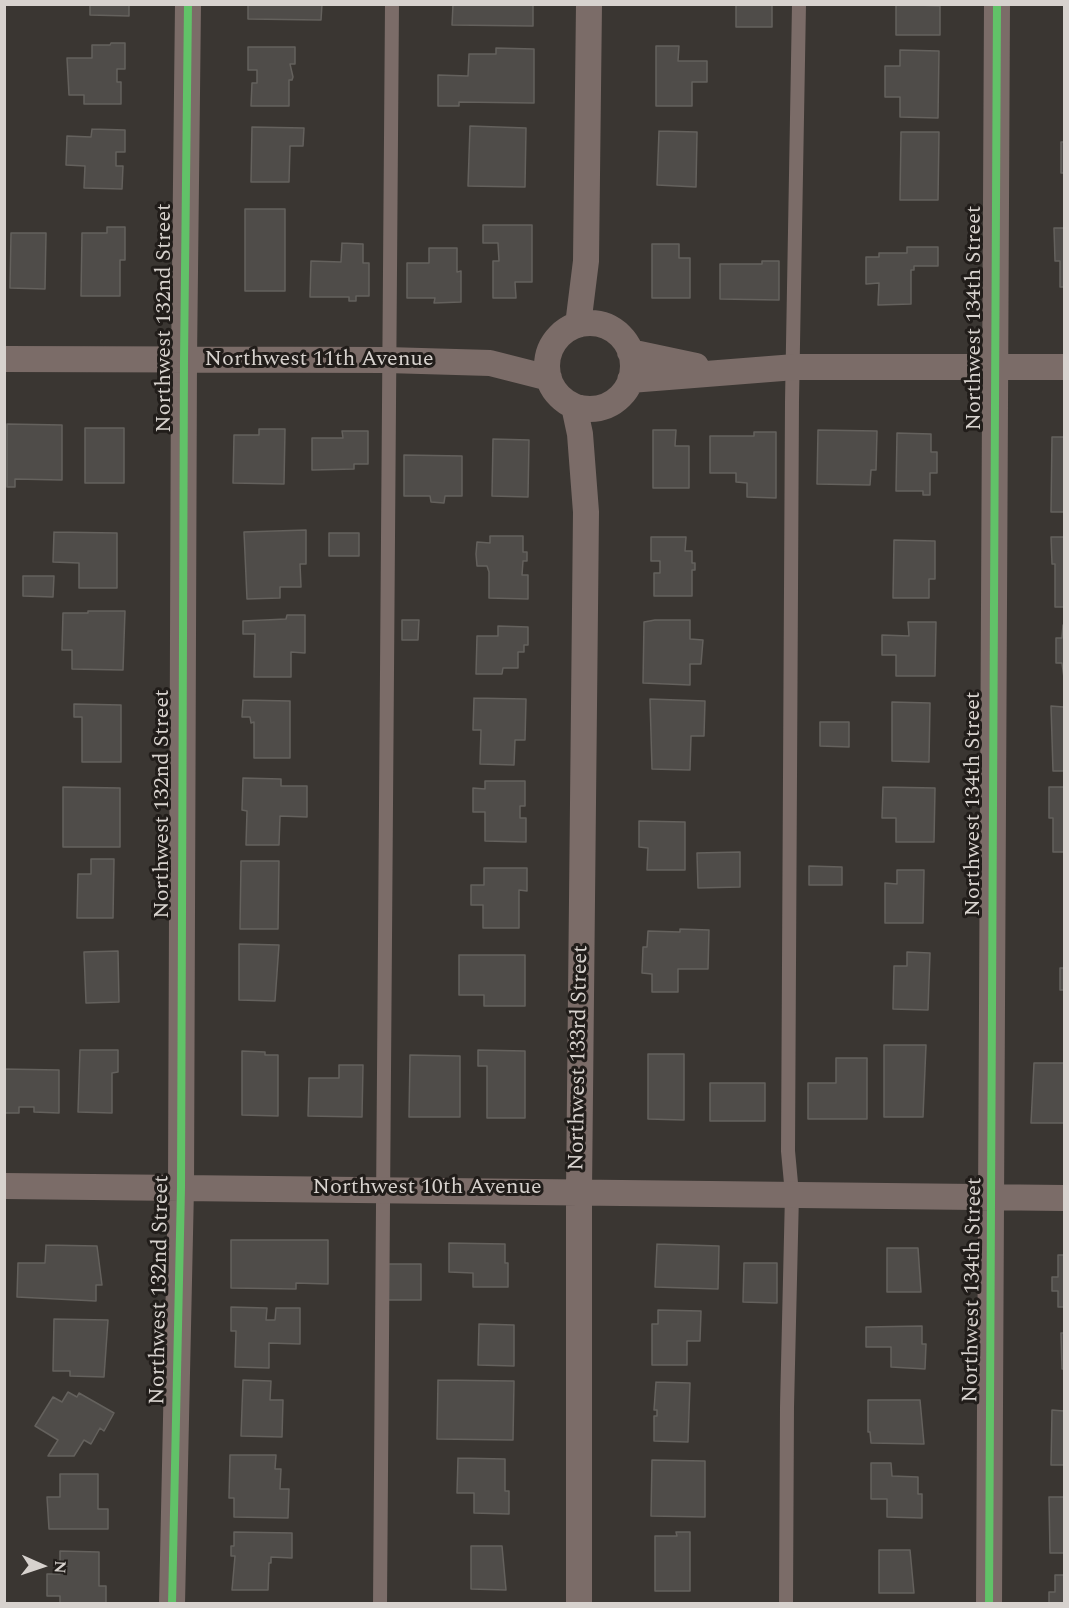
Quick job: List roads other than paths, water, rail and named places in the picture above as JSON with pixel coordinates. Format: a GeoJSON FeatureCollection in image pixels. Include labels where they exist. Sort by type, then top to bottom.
{"type":"FeatureCollection","features":[{"type":"Feature","properties":{"kind":"street","name":"Northwest 132nd Street"},"geometry":{"type":"LineString","coordinates":[[172,1604],[181,1188],[184,360],[188,4]]}},
{"type":"Feature","properties":{"kind":"street"},"geometry":{"type":"LineString","coordinates":[[589,4],[586,261],[596,275],[589,325]]}},
{"type":"Feature","properties":{"kind":"street","name":"Northwest 134th Street"},"geometry":{"type":"LineString","coordinates":[[988,1604],[993,1197],[993,366],[997,4]]}},
{"type":"Feature","properties":{"kind":"street"},"geometry":{"type":"LineString","coordinates":[[589,325],[618,335],[630,352],[633,366],[630,380],[618,399],[586,407],[563,400],[549,378],[548,364],[550,351],[566,330],[589,325]]}},
{"type":"Feature","properties":{"kind":"street","name":"Northwest 11th Avenue"},"geometry":{"type":"LineString","coordinates":[[490,363],[550,351]]}},
{"type":"Feature","properties":{"kind":"street"},"geometry":{"type":"LineString","coordinates":[[630,352],[720,371]]}},
{"type":"Feature","properties":{"kind":"street","name":"Northwest 11th Avenue"},"geometry":{"type":"LineString","coordinates":[[4,359],[387,360],[490,363],[549,378]]}},
{"type":"Feature","properties":{"kind":"street"},"geometry":{"type":"LineString","coordinates":[[630,380],[720,371],[795,367],[1065,367]]}},
{"type":"Feature","properties":{"kind":"street","name":"Northwest 133rd Street"},"geometry":{"type":"LineString","coordinates":[[579,1604],[579,1190],[586,512],[597,482],[586,407]]}},
{"type":"Feature","properties":{"kind":"street","name":"Northwest 10th Avenue"},"geometry":{"type":"LineString","coordinates":[[4,1186],[579,1190],[1065,1198]]}},
{"type":"Feature","properties":{"kind":"lane"},"geometry":{"type":"LineString","coordinates":[[380,1604],[387,360],[392,4]]}},
{"type":"Feature","properties":{"kind":"lane"},"geometry":{"type":"LineString","coordinates":[[786,1604],[787,1407],[792,1194],[788,1151],[792,401],[795,367],[799,4]]}}]}
